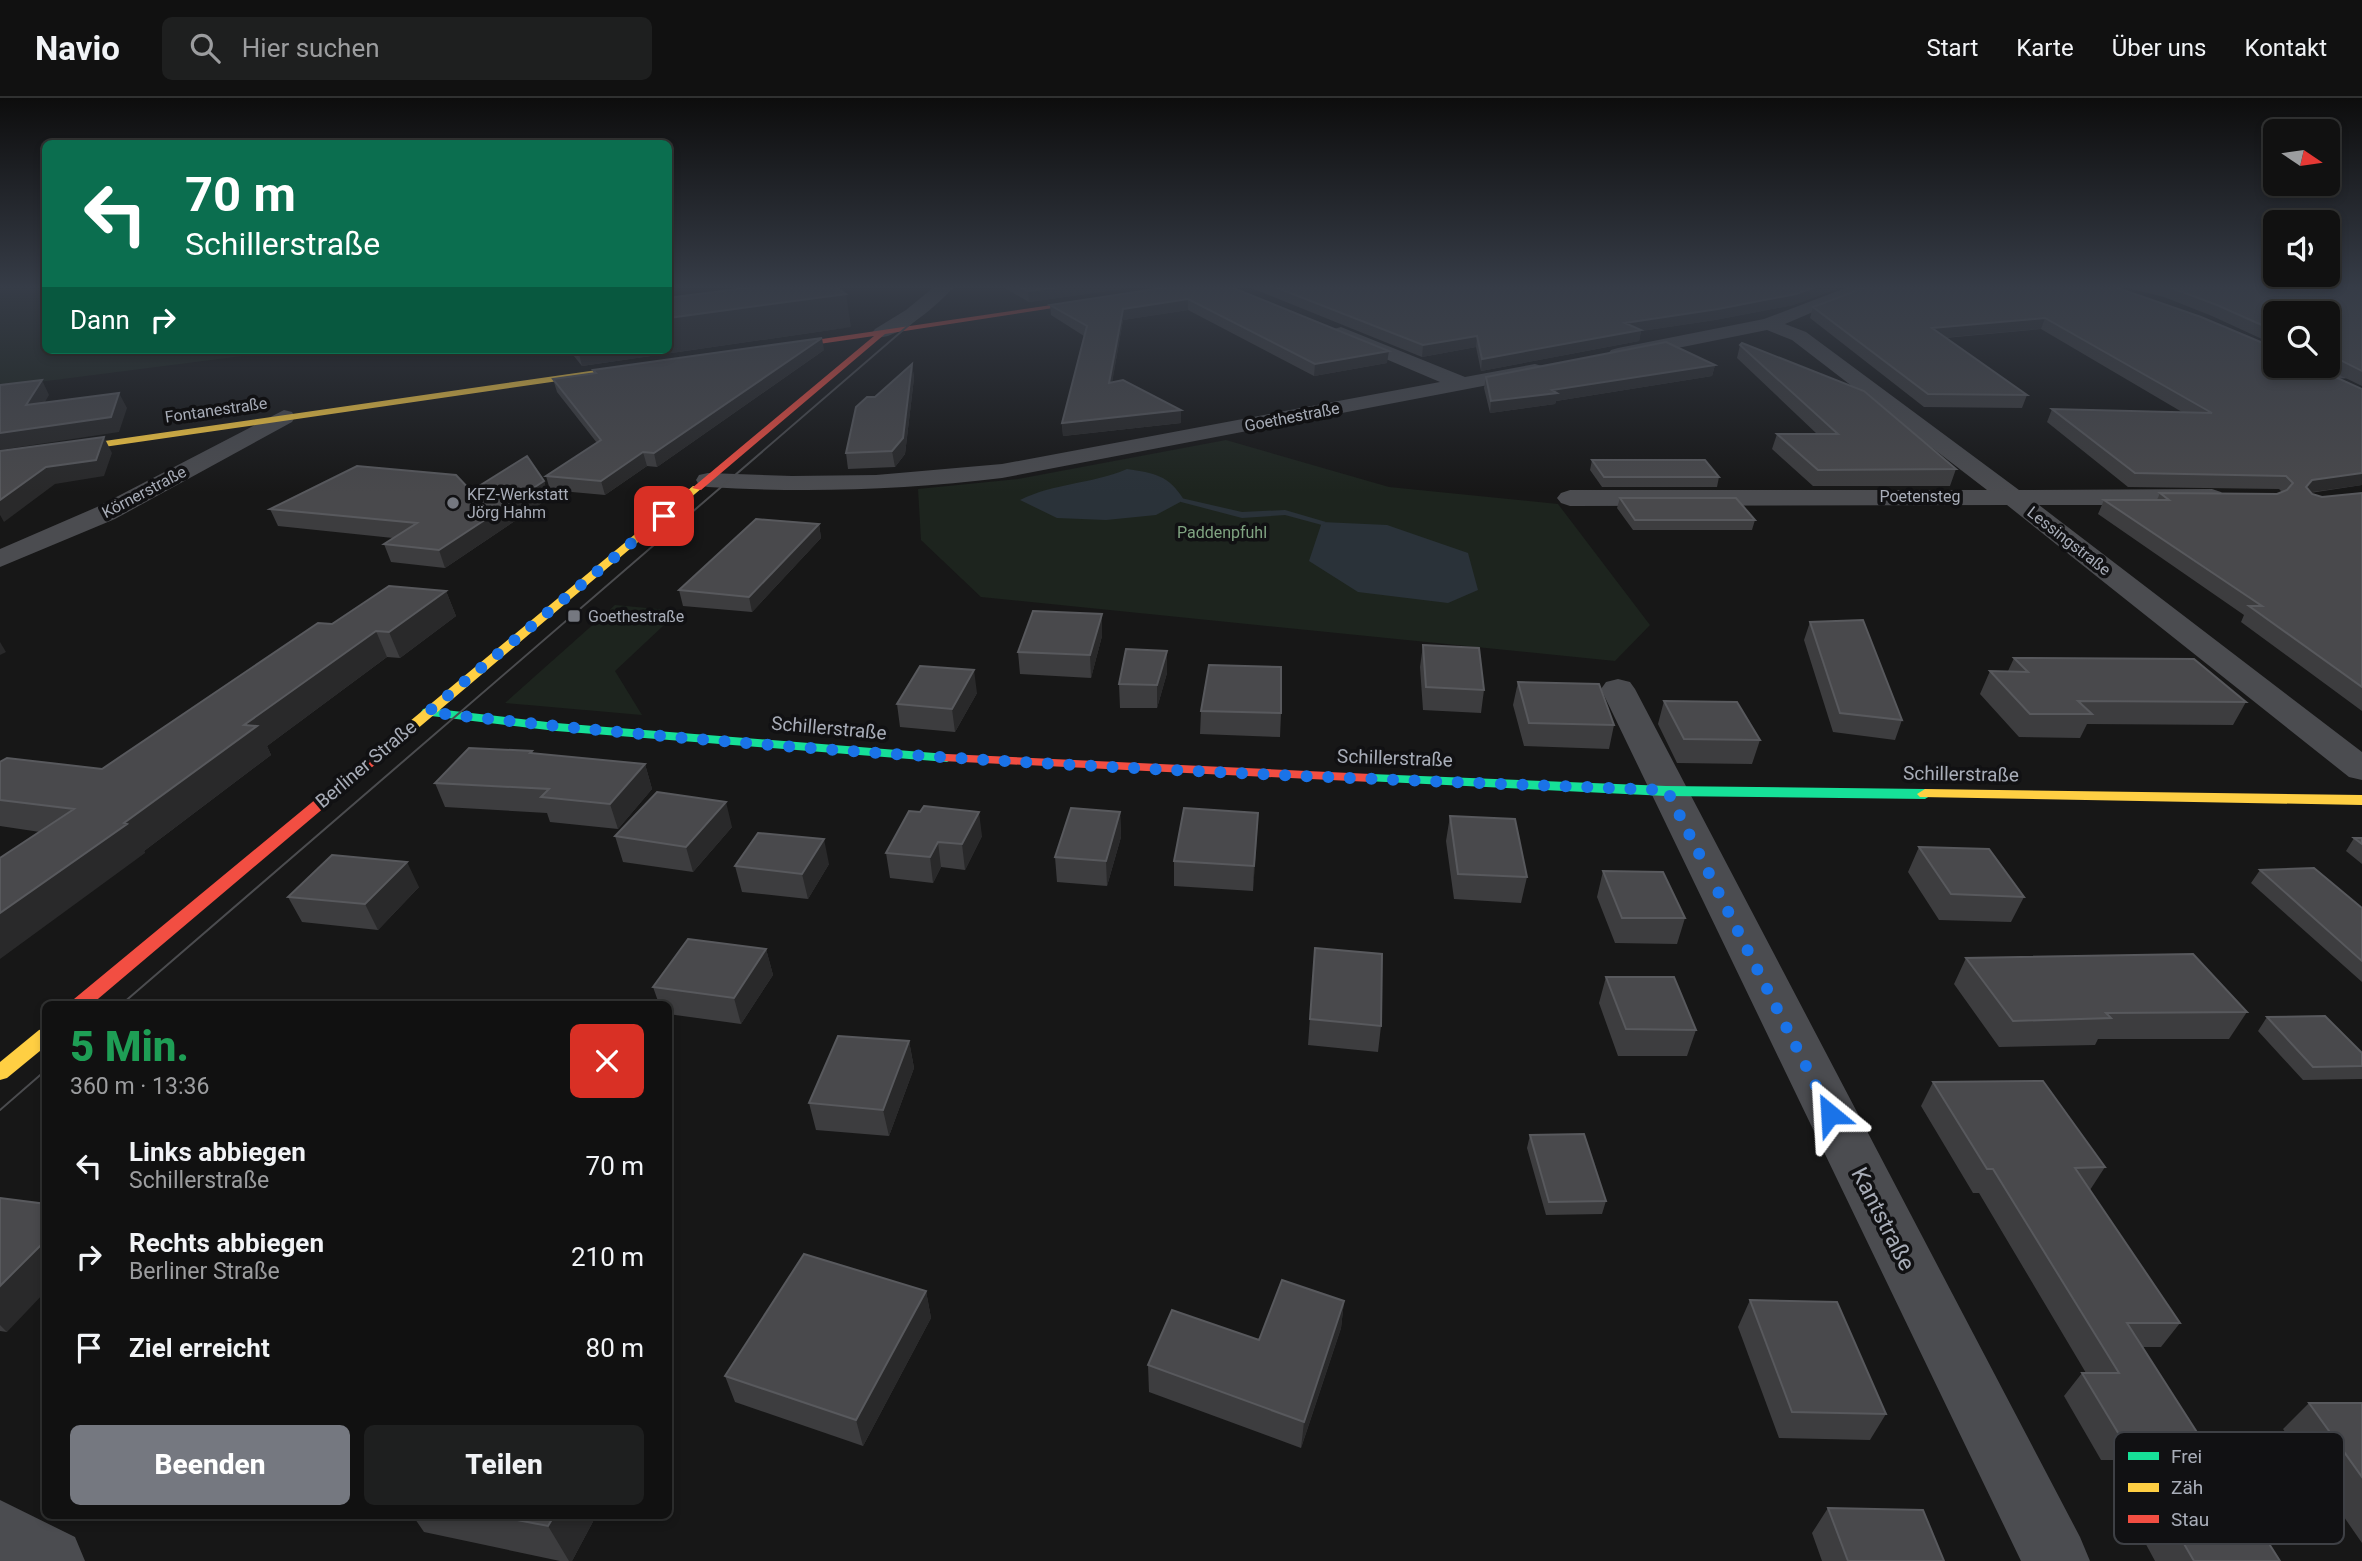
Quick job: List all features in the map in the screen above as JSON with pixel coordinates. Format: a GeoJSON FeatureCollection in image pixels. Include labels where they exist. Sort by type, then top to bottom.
{"type":"FeatureCollection","features":[{"type":"Feature","properties":{"kind":"street","name":"Berliner Straße"},"geometry":{"type":"LineString","coordinates":[[85,1001],[856,355]]}},
{"type":"Feature","properties":{"kind":"street"},"geometry":{"type":"LineString","coordinates":[[1393,355],[1463,384]]}},
{"type":"Feature","properties":{"kind":"street"},"geometry":{"type":"LineString","coordinates":[[1595,359],[1614,355]]}},
{"type":"Feature","properties":{"kind":"street","name":"Lessingstraße"},"geometry":{"type":"LineString","coordinates":[[1825,355],[2010,495],[2362,769]]}},
{"type":"Feature","properties":{"kind":"street","name":"Goethestraße"},"geometry":{"type":"LineString","coordinates":[[708,480],[773,483],[883,482],[983,475],[1555,367]]}},
{"type":"Feature","properties":{"kind":"street","name":"Fontanestraße"},"geometry":{"type":"LineString","coordinates":[[0,459],[626,369]]}},
{"type":"Feature","properties":{"kind":"street"},"geometry":{"type":"LineString","coordinates":[[2340,371],[2362,372]]}},
{"type":"Feature","properties":{"kind":"street"},"geometry":{"type":"LineString","coordinates":[[2323,378],[2352,393]]}},
{"type":"Feature","properties":{"kind":"street","name":"Körnerstraße"},"geometry":{"type":"LineString","coordinates":[[0,559],[106,513],[284,417]]}},
{"type":"Feature","properties":{"kind":"street","name":"Poetensteg"},"geometry":{"type":"LineString","coordinates":[[1570,498],[2010,495],[2243,497]]}},
{"type":"Feature","properties":{"kind":"street","name":"Kantstraße"},"geometry":{"type":"LineString","coordinates":[[1618,689],[2056,1561]]}},
{"type":"Feature","properties":{"kind":"street","name":"Schillerstraße"},"geometry":{"type":"LineString","coordinates":[[428,712],[570,728],[1008,763],[1667,790],[2362,800]]}},
{"type":"Feature","properties":{"kind":"street"},"geometry":{"type":"LineString","coordinates":[[0,1073],[42,1038]]}},
{"type":"Feature","properties":{"kind":"street"},"geometry":{"type":"LineString","coordinates":[[0,1533],[51,1561]]}},
{"type":"Feature","properties":{"kind":"green space"},"geometry":{"type":"Polygon","coordinates":[[[0,355],[249,355],[0,387],[0,355]]]}},
{"type":"Feature","properties":{"kind":"green space","name":"Paddenpfuhl"},"geometry":{"type":"Polygon","coordinates":[[[1226,440],[1389,487],[1558,504],[1650,625],[1615,661],[981,597],[921,540],[918,489],[1018,479],[1226,440]]]}},
{"type":"Feature","properties":{"kind":"green space"},"geometry":{"type":"Polygon","coordinates":[[[615,605],[679,611],[615,671],[642,715],[505,703],[615,605]]]}},
{"type":"Feature","properties":{"kind":"shaded area"},"geometry":{"type":"Polygon","coordinates":[[[1127,469],[1166,480],[1184,500],[1156,515],[1106,520],[1057,518],[1020,500],[1046,490],[1127,469]]]}},
{"type":"Feature","properties":{"kind":"shaded area"},"geometry":{"type":"Polygon","coordinates":[[[1322,522],[1387,525],[1468,553],[1478,590],[1448,603],[1358,592],[1309,561],[1322,522]]]}},
{"type":"Feature","properties":{"kind":"building"},"geometry":{"type":"Polygon","coordinates":[[[698,355],[797,355],[654,453],[643,452],[601,481],[546,476],[601,440],[553,379],[596,373],[593,370],[698,355]]]}},
{"type":"Feature","properties":{"kind":"building"},"geometry":{"type":"Polygon","coordinates":[[[1079,355],[1114,355],[1109,383],[1123,380],[1181,410],[1062,423],[1079,355]]]}},
{"type":"Feature","properties":{"kind":"building"},"geometry":{"type":"Polygon","coordinates":[[[1298,355],[1365,355],[1315,364],[1298,355]]]}},
{"type":"Feature","properties":{"kind":"building"},"geometry":{"type":"Polygon","coordinates":[[[1481,355],[1502,355],[1482,359],[1481,355]]]}},
{"type":"Feature","properties":{"kind":"building"},"geometry":{"type":"Polygon","coordinates":[[[1598,355],[1694,355],[1715,365],[1552,390],[1557,393],[1491,401],[1486,377],[1598,355]]]}},
{"type":"Feature","properties":{"kind":"building"},"geometry":{"type":"Polygon","coordinates":[[[1751,355],[1773,355],[1864,391],[1956,469],[1818,470],[1777,434],[1838,434],[1751,355]]]}},
{"type":"Feature","properties":{"kind":"building"},"geometry":{"type":"Polygon","coordinates":[[[1877,355],[1971,355],[2027,395],[1928,394],[1877,355]]]}},
{"type":"Feature","properties":{"kind":"building"},"geometry":{"type":"Polygon","coordinates":[[[2111,355],[2263,355],[2263,378],[2338,378],[2362,389],[2362,473],[2312,480],[2306,487],[2312,494],[2322,497],[2362,493],[2362,687],[2249,606],[2262,606],[2104,500],[2169,500],[2160,493],[2277,494],[2287,490],[2293,483],[2286,476],[2135,473],[2052,409],[2212,413],[2111,355]]]}},
{"type":"Feature","properties":{"kind":"building"},"geometry":{"type":"Polygon","coordinates":[[[2340,355],[2362,355],[2362,371],[2340,360],[2340,355]]]}},
{"type":"Feature","properties":{"kind":"building"},"geometry":{"type":"Polygon","coordinates":[[[912,364],[903,438],[892,451],[846,453],[856,407],[867,397],[875,397],[912,364]]]}},
{"type":"Feature","properties":{"kind":"building"},"geometry":{"type":"Polygon","coordinates":[[[42,380],[26,405],[119,393],[111,417],[0,433],[0,385],[42,380]]]}},
{"type":"Feature","properties":{"kind":"building"},"geometry":{"type":"Polygon","coordinates":[[[104,437],[96,460],[46,467],[0,500],[0,451],[104,437]]]}},
{"type":"Feature","properties":{"kind":"building"},"geometry":{"type":"Polygon","coordinates":[[[527,456],[544,481],[439,550],[384,544],[417,523],[270,509],[357,466],[456,475],[471,491],[527,456]]]}},
{"type":"Feature","properties":{"kind":"building"},"geometry":{"type":"Polygon","coordinates":[[[1592,460],[1705,460],[1719,477],[1604,477],[1592,460]]]}},
{"type":"Feature","properties":{"kind":"building"},"geometry":{"type":"Polygon","coordinates":[[[1620,498],[1736,498],[1755,520],[1635,520],[1620,498]]]}},
{"type":"Feature","properties":{"kind":"building"},"geometry":{"type":"Polygon","coordinates":[[[756,519],[819,524],[749,597],[679,590],[756,519]]]}},
{"type":"Feature","properties":{"kind":"building"},"geometry":{"type":"Polygon","coordinates":[[[389,586],[446,591],[389,632],[376,631],[244,725],[257,726],[124,823],[127,824],[0,913],[0,858],[74,809],[0,800],[0,762],[7,758],[102,769],[318,623],[332,624],[389,586]]]}},
{"type":"Feature","properties":{"kind":"building"},"geometry":{"type":"Polygon","coordinates":[[[1033,611],[1102,614],[1090,655],[1018,652],[1033,611]]]}},
{"type":"Feature","properties":{"kind":"building"},"geometry":{"type":"Polygon","coordinates":[[[1863,620],[1902,720],[1840,713],[1810,622],[1863,620]]]}},
{"type":"Feature","properties":{"kind":"building"},"geometry":{"type":"Polygon","coordinates":[[[1423,645],[1479,648],[1484,690],[1426,687],[1423,645]]]}},
{"type":"Feature","properties":{"kind":"building"},"geometry":{"type":"Polygon","coordinates":[[[1126,649],[1167,651],[1157,685],[1119,684],[1126,649]]]}},
{"type":"Feature","properties":{"kind":"building"},"geometry":{"type":"Polygon","coordinates":[[[2014,658],[2194,659],[2246,702],[2078,701],[2092,714],[2030,714],[1990,671],[2028,672],[2014,658]]]}},
{"type":"Feature","properties":{"kind":"building"},"geometry":{"type":"Polygon","coordinates":[[[1209,665],[1281,667],[1281,713],[1201,711],[1209,665]]]}},
{"type":"Feature","properties":{"kind":"building"},"geometry":{"type":"Polygon","coordinates":[[[920,666],[974,670],[952,709],[897,704],[920,666]]]}},
{"type":"Feature","properties":{"kind":"building"},"geometry":{"type":"Polygon","coordinates":[[[1518,682],[1599,684],[1614,725],[1529,723],[1518,682]]]}},
{"type":"Feature","properties":{"kind":"building"},"geometry":{"type":"Polygon","coordinates":[[[1664,701],[1737,702],[1760,740],[1684,739],[1664,701]]]}},
{"type":"Feature","properties":{"kind":"building"},"geometry":{"type":"Polygon","coordinates":[[[469,748],[532,751],[530,753],[645,764],[610,804],[541,797],[549,789],[435,783],[469,748]]]}},
{"type":"Feature","properties":{"kind":"building"},"geometry":{"type":"Polygon","coordinates":[[[657,792],[726,802],[686,847],[615,836],[657,792]]]}},
{"type":"Feature","properties":{"kind":"building"},"geometry":{"type":"Polygon","coordinates":[[[924,806],[979,812],[962,844],[938,842],[930,857],[886,853],[909,811],[920,812],[924,806]]]}},
{"type":"Feature","properties":{"kind":"building"},"geometry":{"type":"Polygon","coordinates":[[[1071,808],[1120,812],[1106,861],[1055,857],[1071,808]]]}},
{"type":"Feature","properties":{"kind":"building"},"geometry":{"type":"Polygon","coordinates":[[[1184,808],[1258,813],[1254,866],[1174,861],[1184,808]]]}},
{"type":"Feature","properties":{"kind":"building"},"geometry":{"type":"Polygon","coordinates":[[[1450,816],[1515,819],[1527,877],[1458,874],[1450,816]]]}},
{"type":"Feature","properties":{"kind":"building"},"geometry":{"type":"Polygon","coordinates":[[[758,833],[824,839],[802,874],[735,866],[758,833]]]}},
{"type":"Feature","properties":{"kind":"building"},"geometry":{"type":"Polygon","coordinates":[[[1919,847],[1989,849],[2024,897],[1951,894],[1919,847]]]}},
{"type":"Feature","properties":{"kind":"building"},"geometry":{"type":"Polygon","coordinates":[[[332,855],[407,862],[365,904],[288,897],[332,855]]]}},
{"type":"Feature","properties":{"kind":"building"},"geometry":{"type":"Polygon","coordinates":[[[2314,868],[2362,908],[2362,961],[2260,870],[2314,868]]]}},
{"type":"Feature","properties":{"kind":"building"},"geometry":{"type":"Polygon","coordinates":[[[1603,871],[1663,872],[1685,918],[1622,918],[1603,871]]]}},
{"type":"Feature","properties":{"kind":"building"},"geometry":{"type":"Polygon","coordinates":[[[688,939],[766,949],[734,998],[653,987],[688,939]]]}},
{"type":"Feature","properties":{"kind":"building"},"geometry":{"type":"Polygon","coordinates":[[[1315,948],[1382,954],[1381,1026],[1310,1019],[1315,948]]]}},
{"type":"Feature","properties":{"kind":"building"},"geometry":{"type":"Polygon","coordinates":[[[2193,954],[2247,1012],[2106,1013],[2111,1018],[2013,1021],[1966,958],[2193,954]]]}},
{"type":"Feature","properties":{"kind":"building"},"geometry":{"type":"Polygon","coordinates":[[[1606,977],[1674,977],[1696,1030],[1626,1029],[1606,977]]]}},
{"type":"Feature","properties":{"kind":"building"},"geometry":{"type":"Polygon","coordinates":[[[2325,1016],[2362,1053],[2362,1066],[2313,1067],[2267,1017],[2325,1016]]]}},
{"type":"Feature","properties":{"kind":"building"},"geometry":{"type":"Polygon","coordinates":[[[838,1036],[909,1041],[883,1110],[809,1103],[838,1036]]]}},
{"type":"Feature","properties":{"kind":"building"},"geometry":{"type":"Polygon","coordinates":[[[2043,1081],[2105,1167],[2075,1168],[2180,1323],[2127,1323],[2197,1432],[2118,1432],[2082,1373],[2119,1373],[1993,1169],[1987,1169],[1933,1082],[2043,1081]]]}},
{"type":"Feature","properties":{"kind":"building"},"geometry":{"type":"Polygon","coordinates":[[[1584,1134],[1606,1201],[1549,1202],[1530,1135],[1584,1134]]]}},
{"type":"Feature","properties":{"kind":"building"},"geometry":{"type":"Polygon","coordinates":[[[0,1198],[42,1203],[42,1244],[0,1286],[0,1198]]]}},
{"type":"Feature","properties":{"kind":"building"},"geometry":{"type":"Polygon","coordinates":[[[804,1254],[926,1291],[856,1420],[725,1376],[804,1254]]]}},
{"type":"Feature","properties":{"kind":"building"},"geometry":{"type":"Polygon","coordinates":[[[1282,1280],[1344,1301],[1304,1422],[1148,1365],[1172,1310],[1259,1340],[1282,1280]]]}},
{"type":"Feature","properties":{"kind":"building"},"geometry":{"type":"Polygon","coordinates":[[[1750,1300],[1837,1302],[1886,1414],[1792,1412],[1750,1300]]]}},
{"type":"Feature","properties":{"kind":"building"},"geometry":{"type":"Polygon","coordinates":[[[2309,1403],[2362,1403],[2362,1477],[2344,1452],[2344,1432],[2330,1432],[2309,1403]]]}},
{"type":"Feature","properties":{"kind":"building"},"geometry":{"type":"Polygon","coordinates":[[[1828,1508],[1923,1510],[1944,1561],[1848,1561],[1828,1508]]]}},
{"type":"Feature","properties":{"kind":"building"},"geometry":{"type":"Polygon","coordinates":[[[512,1519],[552,1519],[548,1526],[512,1519]]]}},
{"type":"Feature","properties":{"kind":"building"},"geometry":{"type":"Polygon","coordinates":[[[2184,1544],[2269,1544],[2280,1561],[2194,1561],[2184,1544]]]}},
{"type":"Feature","properties":{"kind":"waterway"},"geometry":{"type":"LineString","coordinates":[[1184,500],[1242,515],[1285,512],[1322,522]]}},
{"type":"Feature","properties":{"kind":"tram line"},"geometry":{"type":"LineString","coordinates":[[125,1001],[874,355]]}},
{"type":"Feature","properties":{"kind":"tram line"},"geometry":{"type":"LineString","coordinates":[[0,1110],[42,1073]]}},
{"type":"Feature","properties":{"kind":"traffic: fast"},"geometry":{"type":"LineString","coordinates":[[428,712],[556,727],[947,758]]}},
{"type":"Feature","properties":{"kind":"traffic: fast"},"geometry":{"type":"LineString","coordinates":[[1371,778],[1666,791],[1925,794]]}},
{"type":"Feature","properties":{"kind":"traffic: slow"},"geometry":{"type":"LineString","coordinates":[[0,459],[604,372]]}},
{"type":"Feature","properties":{"kind":"traffic: slow"},"geometry":{"type":"LineString","coordinates":[[385,749],[697,488]]}},
{"type":"Feature","properties":{"kind":"traffic: slow"},"geometry":{"type":"LineString","coordinates":[[1925,794],[2362,800]]}},
{"type":"Feature","properties":{"kind":"traffic: slow"},"geometry":{"type":"LineString","coordinates":[[0,1073],[42,1038]]}},
{"type":"Feature","properties":{"kind":"traffic: jam"},"geometry":{"type":"LineString","coordinates":[[697,488],[855,355]]}},
{"type":"Feature","properties":{"kind":"traffic: jam"},"geometry":{"type":"LineString","coordinates":[[85,1001],[385,749]]}},
{"type":"Feature","properties":{"kind":"traffic: jam"},"geometry":{"type":"LineString","coordinates":[[947,758],[1371,778]]}},
{"type":"Feature","properties":{"kind":"place","name":"KFZ-Werkstatt Jörg Hahm"},"geometry":{"type":"Point","coordinates":[453,503]}},
{"type":"Feature","properties":{"kind":"place","name":"Goethestraße"},"geometry":{"type":"Point","coordinates":[574,616]}},
{"type":"Feature","properties":{"kind":"route"},"geometry":{"type":"LineString","coordinates":[[664,516],[428,712],[556,727],[1008,763],[1667,790],[1830,1114]]}}]}
